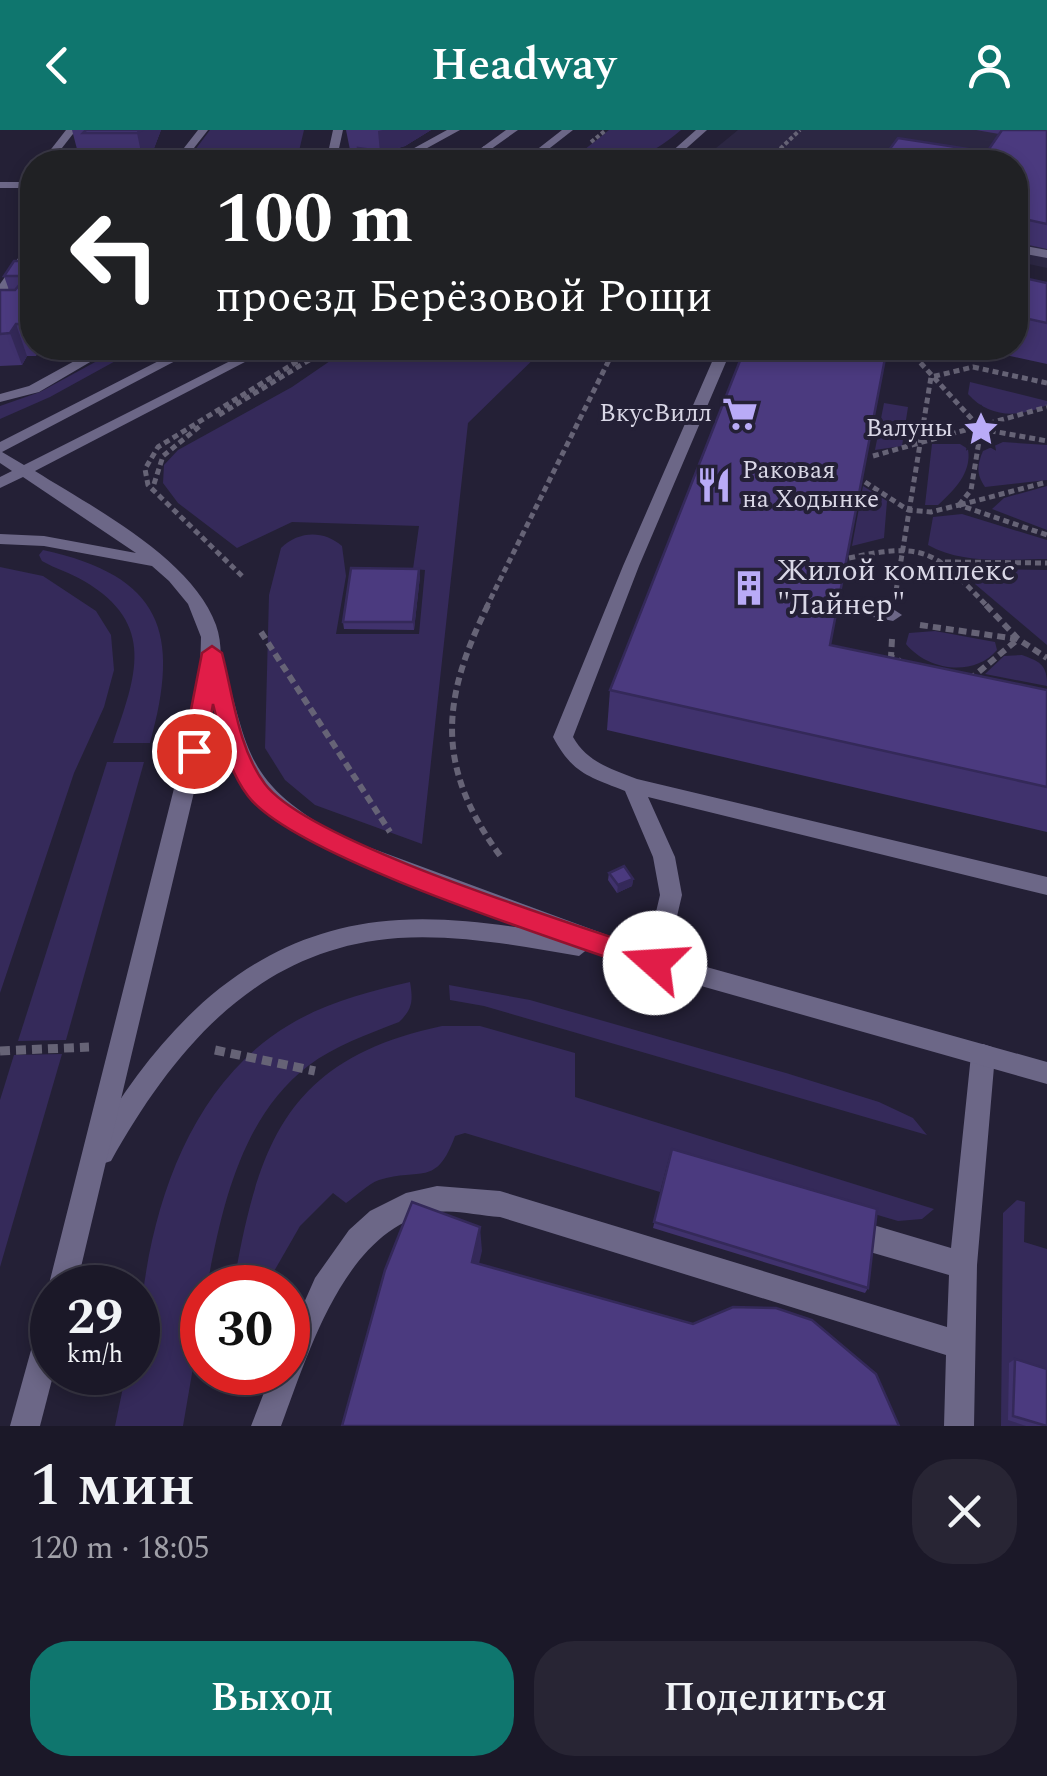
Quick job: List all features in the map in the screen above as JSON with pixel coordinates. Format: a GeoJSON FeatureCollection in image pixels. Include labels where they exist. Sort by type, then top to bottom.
{"type":"FeatureCollection","features":[{"type":"Feature","properties":{"kind":"street"},"geometry":{"type":"LineString","coordinates":[[55,150],[71,130]]}},
{"type":"Feature","properties":{"kind":"street"},"geometry":{"type":"LineString","coordinates":[[187,150],[203,130]]}},
{"type":"Feature","properties":{"kind":"street"},"geometry":{"type":"LineString","coordinates":[[418,150],[455,130]]}},
{"type":"Feature","properties":{"kind":"street"},"geometry":{"type":"LineString","coordinates":[[485,150],[513,130]]}},
{"type":"Feature","properties":{"kind":"street"},"geometry":{"type":"LineString","coordinates":[[542,150],[568,130]]}},
{"type":"Feature","properties":{"kind":"street"},"geometry":{"type":"LineString","coordinates":[[679,150],[702,130]]}},
{"type":"Feature","properties":{"kind":"street"},"geometry":{"type":"LineString","coordinates":[[0,288],[9,284],[20,266]]}},
{"type":"Feature","properties":{"kind":"street"},"geometry":{"type":"LineString","coordinates":[[0,398],[34,389],[86,360]]}},
{"type":"Feature","properties":{"kind":"street"},"geometry":{"type":"LineString","coordinates":[[0,448],[169,360]]}},
{"type":"Feature","properties":{"kind":"street"},"geometry":{"type":"LineString","coordinates":[[0,484],[241,360]]}},
{"type":"Feature","properties":{"kind":"street"},"geometry":{"type":"LineString","coordinates":[[720,360],[631,566],[563,738],[574,757],[634,786],[1047,886]]}},
{"type":"Feature","properties":{"kind":"street"},"geometry":{"type":"LineString","coordinates":[[0,456],[162,564],[196,599],[207,623],[236,750],[257,792],[295,822],[412,875],[655,963],[1047,1074]]}},
{"type":"Feature","properties":{"kind":"street"},"geometry":{"type":"LineString","coordinates":[[0,538],[44,541],[162,564]]}},
{"type":"Feature","properties":{"kind":"street"},"geometry":{"type":"LineString","coordinates":[[631,566],[651,570]]}},
{"type":"Feature","properties":{"kind":"street"},"geometry":{"type":"LineString","coordinates":[[834,604],[893,614]]}},
{"type":"Feature","properties":{"kind":"street"},"geometry":{"type":"LineString","coordinates":[[68,1265],[194,751],[212,653]]}},
{"type":"Feature","properties":{"kind":"street"},"geometry":{"type":"LineString","coordinates":[[634,786],[664,857],[670,895],[655,963]]}},
{"type":"Feature","properties":{"kind":"street"},"geometry":{"type":"LineString","coordinates":[[92,1172],[126,1106],[161,1055],[204,1012],[259,972],[321,944],[394,929],[484,931],[630,954]]}},
{"type":"Feature","properties":{"kind":"street"},"geometry":{"type":"LineString","coordinates":[[959,1426],[963,1265],[984,1055]]}},
{"type":"Feature","properties":{"kind":"street"},"geometry":{"type":"LineString","coordinates":[[310,1321],[336,1264],[381,1215],[438,1199],[500,1204],[960,1345]]}},
{"type":"Feature","properties":{"kind":"street"},"geometry":{"type":"LineString","coordinates":[[870,1238],[963,1265]]}},
{"type":"Feature","properties":{"kind":"street"},"geometry":{"type":"LineString","coordinates":[[25,1426],[33,1395]]}},
{"type":"Feature","properties":{"kind":"street"},"geometry":{"type":"LineString","coordinates":[[266,1426],[278,1395]]}},
{"type":"Feature","properties":{"kind":"path"},"geometry":{"type":"LineString","coordinates":[[591,142],[606,130]]}},
{"type":"Feature","properties":{"kind":"path"},"geometry":{"type":"LineString","coordinates":[[779,150],[800,130]]}},
{"type":"Feature","properties":{"kind":"path"},"geometry":{"type":"LineString","coordinates":[[242,576],[148,486],[145,468],[158,447],[299,360]]}},
{"type":"Feature","properties":{"kind":"path"},"geometry":{"type":"LineString","coordinates":[[154,484],[156,464],[166,448],[309,360]]}},
{"type":"Feature","properties":{"kind":"path"},"geometry":{"type":"LineString","coordinates":[[501,857],[468,814],[455,777],[450,734],[454,692],[463,656],[608,360]]}},
{"type":"Feature","properties":{"kind":"path"},"geometry":{"type":"LineString","coordinates":[[917,360],[981,429],[1047,440]]}},
{"type":"Feature","properties":{"kind":"path"},"geometry":{"type":"LineString","coordinates":[[907,666],[891,656],[893,614],[931,377],[946,366],[977,367],[1047,383]]}},
{"type":"Feature","properties":{"kind":"path"},"geometry":{"type":"LineString","coordinates":[[872,456],[1047,408]]}},
{"type":"Feature","properties":{"kind":"path"},"geometry":{"type":"LineString","coordinates":[[959,506],[970,490],[981,429]]}},
{"type":"Feature","properties":{"kind":"path"},"geometry":{"type":"LineString","coordinates":[[865,482],[908,510],[931,512],[996,492],[1047,482]]}},
{"type":"Feature","properties":{"kind":"path"},"geometry":{"type":"LineString","coordinates":[[959,506],[1047,535]]}},
{"type":"Feature","properties":{"kind":"path"},"geometry":{"type":"LineString","coordinates":[[849,558],[902,546],[944,561],[1047,563]]}},
{"type":"Feature","properties":{"kind":"path"},"geometry":{"type":"LineString","coordinates":[[944,561],[1018,639],[1047,658]]}},
{"type":"Feature","properties":{"kind":"path"},"geometry":{"type":"LineString","coordinates":[[893,614],[914,624],[1018,639]]}},
{"type":"Feature","properties":{"kind":"path"},"geometry":{"type":"LineString","coordinates":[[261,632],[396,842]]}},
{"type":"Feature","properties":{"kind":"path"},"geometry":{"type":"LineString","coordinates":[[967,683],[1018,639]]}},
{"type":"Feature","properties":{"kind":"path"},"geometry":{"type":"LineString","coordinates":[[952,680],[983,686]]}},
{"type":"Feature","properties":{"kind":"shaded area"},"geometry":{"type":"Polygon","coordinates":[[[210,130],[304,130],[299,150],[195,150],[210,130]]]}},
{"type":"Feature","properties":{"kind":"shaded area"},"geometry":{"type":"Polygon","coordinates":[[[609,130],[681,130],[653,150],[584,150],[609,130]]]}},
{"type":"Feature","properties":{"kind":"shaded area"},"geometry":{"type":"Polygon","coordinates":[[[738,130],[1047,130],[1047,268],[1028,264],[1028,150],[714,150],[738,130]]]}},
{"type":"Feature","properties":{"kind":"shaded area"},"geometry":{"type":"Polygon","coordinates":[[[99,360],[117,360],[0,419],[0,406],[40,392],[99,360]]]}},
{"type":"Feature","properties":{"kind":"shaded area"},"geometry":{"type":"Polygon","coordinates":[[[331,360],[533,360],[468,423],[422,844],[315,805],[285,780],[265,748],[269,595],[281,548],[295,538],[311,535],[327,537],[342,546],[346,576],[336,634],[419,634],[425,570],[413,569],[419,526],[292,522],[237,548],[178,503],[163,483],[164,465],[178,450],[292,387],[331,360]]]}},
{"type":"Feature","properties":{"kind":"shaded area"},"geometry":{"type":"Polygon","coordinates":[[[970,382],[1047,401],[1047,405],[1015,414],[995,411],[968,394],[970,382]]]}},
{"type":"Feature","properties":{"kind":"shaded area"},"geometry":{"type":"Polygon","coordinates":[[[884,403],[908,407],[902,446],[875,450],[884,403]]]}},
{"type":"Feature","properties":{"kind":"shaded area"},"geometry":{"type":"Polygon","coordinates":[[[1003,442],[1047,445],[1047,480],[985,487],[978,469],[983,451],[1003,442]]]}},
{"type":"Feature","properties":{"kind":"shaded area"},"geometry":{"type":"Polygon","coordinates":[[[932,444],[960,444],[968,449],[969,458],[961,480],[950,493],[938,505],[925,505],[932,444]]]}},
{"type":"Feature","properties":{"kind":"shaded area"},"geometry":{"type":"Polygon","coordinates":[[[863,486],[887,501],[884,538],[852,546],[863,486]]]}},
{"type":"Feature","properties":{"kind":"shaded area"},"geometry":{"type":"Polygon","coordinates":[[[1047,486],[1047,530],[992,509],[1004,498],[1047,486]]]}},
{"type":"Feature","properties":{"kind":"shaded area"},"geometry":{"type":"Polygon","coordinates":[[[962,514],[1047,540],[1047,559],[971,558],[928,545],[933,517],[962,514]]]}},
{"type":"Feature","properties":{"kind":"shaded area"},"geometry":{"type":"Polygon","coordinates":[[[43,550],[83,561],[114,576],[137,593],[153,615],[161,640],[163,670],[150,743],[113,743],[133,674],[131,633],[123,615],[84,581],[42,561],[39,555],[43,550]]]}},
{"type":"Feature","properties":{"kind":"shaded area"},"geometry":{"type":"Polygon","coordinates":[[[0,567],[43,576],[96,611],[111,635],[114,670],[104,707],[74,773],[0,993],[0,567]]]}},
{"type":"Feature","properties":{"kind":"shaded area"},"geometry":{"type":"Polygon","coordinates":[[[990,569],[1047,570],[1047,645],[975,584],[976,573],[990,569]]]}},
{"type":"Feature","properties":{"kind":"shaded area"},"geometry":{"type":"Polygon","coordinates":[[[935,631],[995,642],[997,650],[976,665],[950,667],[926,660],[906,644],[909,633],[935,631]]]}},
{"type":"Feature","properties":{"kind":"shaded area"},"geometry":{"type":"Polygon","coordinates":[[[1022,655],[1042,665],[1047,686],[985,674],[1004,656],[1022,655]]]}},
{"type":"Feature","properties":{"kind":"shaded area"},"geometry":{"type":"Polygon","coordinates":[[[107,762],[144,762],[66,1040],[18,1041],[107,762]]]}},
{"type":"Feature","properties":{"kind":"shaded area"},"geometry":{"type":"Polygon","coordinates":[[[410,982],[411,1004],[399,1022],[340,1046],[308,1066],[285,1087],[250,1138],[238,1167],[211,1265],[180,1265],[180,1395],[188,1395],[183,1426],[115,1426],[121,1395],[160,1395],[160,1265],[148,1265],[171,1178],[191,1132],[217,1090],[250,1054],[303,1017],[363,994],[410,982]]]}},
{"type":"Feature","properties":{"kind":"shaded area"},"geometry":{"type":"Polygon","coordinates":[[[449,985],[530,1000],[879,1102],[913,1118],[927,1135],[484,1006],[450,1000],[449,985]]]}},
{"type":"Feature","properties":{"kind":"shaded area"},"geometry":{"type":"Polygon","coordinates":[[[442,1026],[480,1026],[575,1053],[575,1097],[934,1209],[922,1219],[898,1221],[670,1154],[660,1192],[465,1133],[455,1136],[441,1163],[426,1173],[379,1180],[346,1203],[333,1193],[300,1226],[278,1265],[238,1265],[254,1191],[288,1115],[314,1085],[347,1061],[389,1041],[442,1026]]]}},
{"type":"Feature","properties":{"kind":"shaded area"},"geometry":{"type":"Polygon","coordinates":[[[62,1054],[0,1267],[0,1100],[14,1055],[62,1054]]]}},
{"type":"Feature","properties":{"kind":"shaded area"},"geometry":{"type":"Polygon","coordinates":[[[1017,1200],[1025,1202],[1024,1242],[1047,1249],[1047,1426],[1001,1426],[1003,1213],[1017,1200]]]}},
{"type":"Feature","properties":{"kind":"building"},"geometry":{"type":"Polygon","coordinates":[[[86,130],[142,130],[83,133],[86,130]]]}},
{"type":"Feature","properties":{"kind":"building"},"geometry":{"type":"Polygon","coordinates":[[[1002,130],[1047,130],[1047,224],[1028,220],[1028,150],[988,150],[1002,130]]]}},
{"type":"Feature","properties":{"kind":"building"},"geometry":{"type":"Polygon","coordinates":[[[898,138],[974,150],[889,150],[898,138]]]}},
{"type":"Feature","properties":{"kind":"building"},"geometry":{"type":"Polygon","coordinates":[[[14,261],[20,261],[20,276],[4,276],[14,261]]]}},
{"type":"Feature","properties":{"kind":"building"},"geometry":{"type":"Polygon","coordinates":[[[1028,279],[1047,283],[1047,323],[1028,319],[1028,279]]]}},
{"type":"Feature","properties":{"kind":"building"},"geometry":{"type":"Polygon","coordinates":[[[20,284],[20,324],[10,333],[0,334],[0,290],[15,290],[20,284]]]}},
{"type":"Feature","properties":{"kind":"building","name":"Жилой комплекс \"Лайнер\""},"geometry":{"type":"Polygon","coordinates":[[[740,360],[885,360],[830,645],[1047,690],[1047,787],[610,690],[740,360]]]}},
{"type":"Feature","properties":{"kind":"building"},"geometry":{"type":"Polygon","coordinates":[[[351,568],[419,569],[413,622],[343,622],[351,568]]]}},
{"type":"Feature","properties":{"kind":"building"},"geometry":{"type":"Polygon","coordinates":[[[624,866],[633,879],[618,885],[609,873],[624,866]]]}},
{"type":"Feature","properties":{"kind":"building"},"geometry":{"type":"Polygon","coordinates":[[[672,1149],[877,1209],[868,1288],[654,1222],[672,1149]]]}},
{"type":"Feature","properties":{"kind":"building"},"geometry":{"type":"Polygon","coordinates":[[[412,1202],[480,1227],[472,1262],[693,1324],[733,1307],[776,1308],[812,1320],[876,1374],[899,1426],[342,1426],[385,1270],[412,1202]]]}},
{"type":"Feature","properties":{"kind":"building"},"geometry":{"type":"Polygon","coordinates":[[[1015,1359],[1047,1369],[1047,1426],[1013,1416],[1015,1359]]]}},
{"type":"Feature","properties":{"kind":"place","name":"ВкусВилл"},"geometry":{"type":"Point","coordinates":[740,414]}},
{"type":"Feature","properties":{"kind":"place","name":"Валуны"},"geometry":{"type":"Point","coordinates":[981,429]}},
{"type":"Feature","properties":{"kind":"place","name":"Раковая на Ходынке"},"geometry":{"type":"Point","coordinates":[714,485]}},
{"type":"Feature","properties":{"kind":"place","name":"Жилой комплекс \"Лайнер\""},"geometry":{"type":"Point","coordinates":[749,588]}},
{"type":"Feature","properties":{"kind":"route"},"geometry":{"type":"LineString","coordinates":[[194,751],[212,653],[236,750],[257,792],[295,822],[412,875],[655,963]]}}]}
